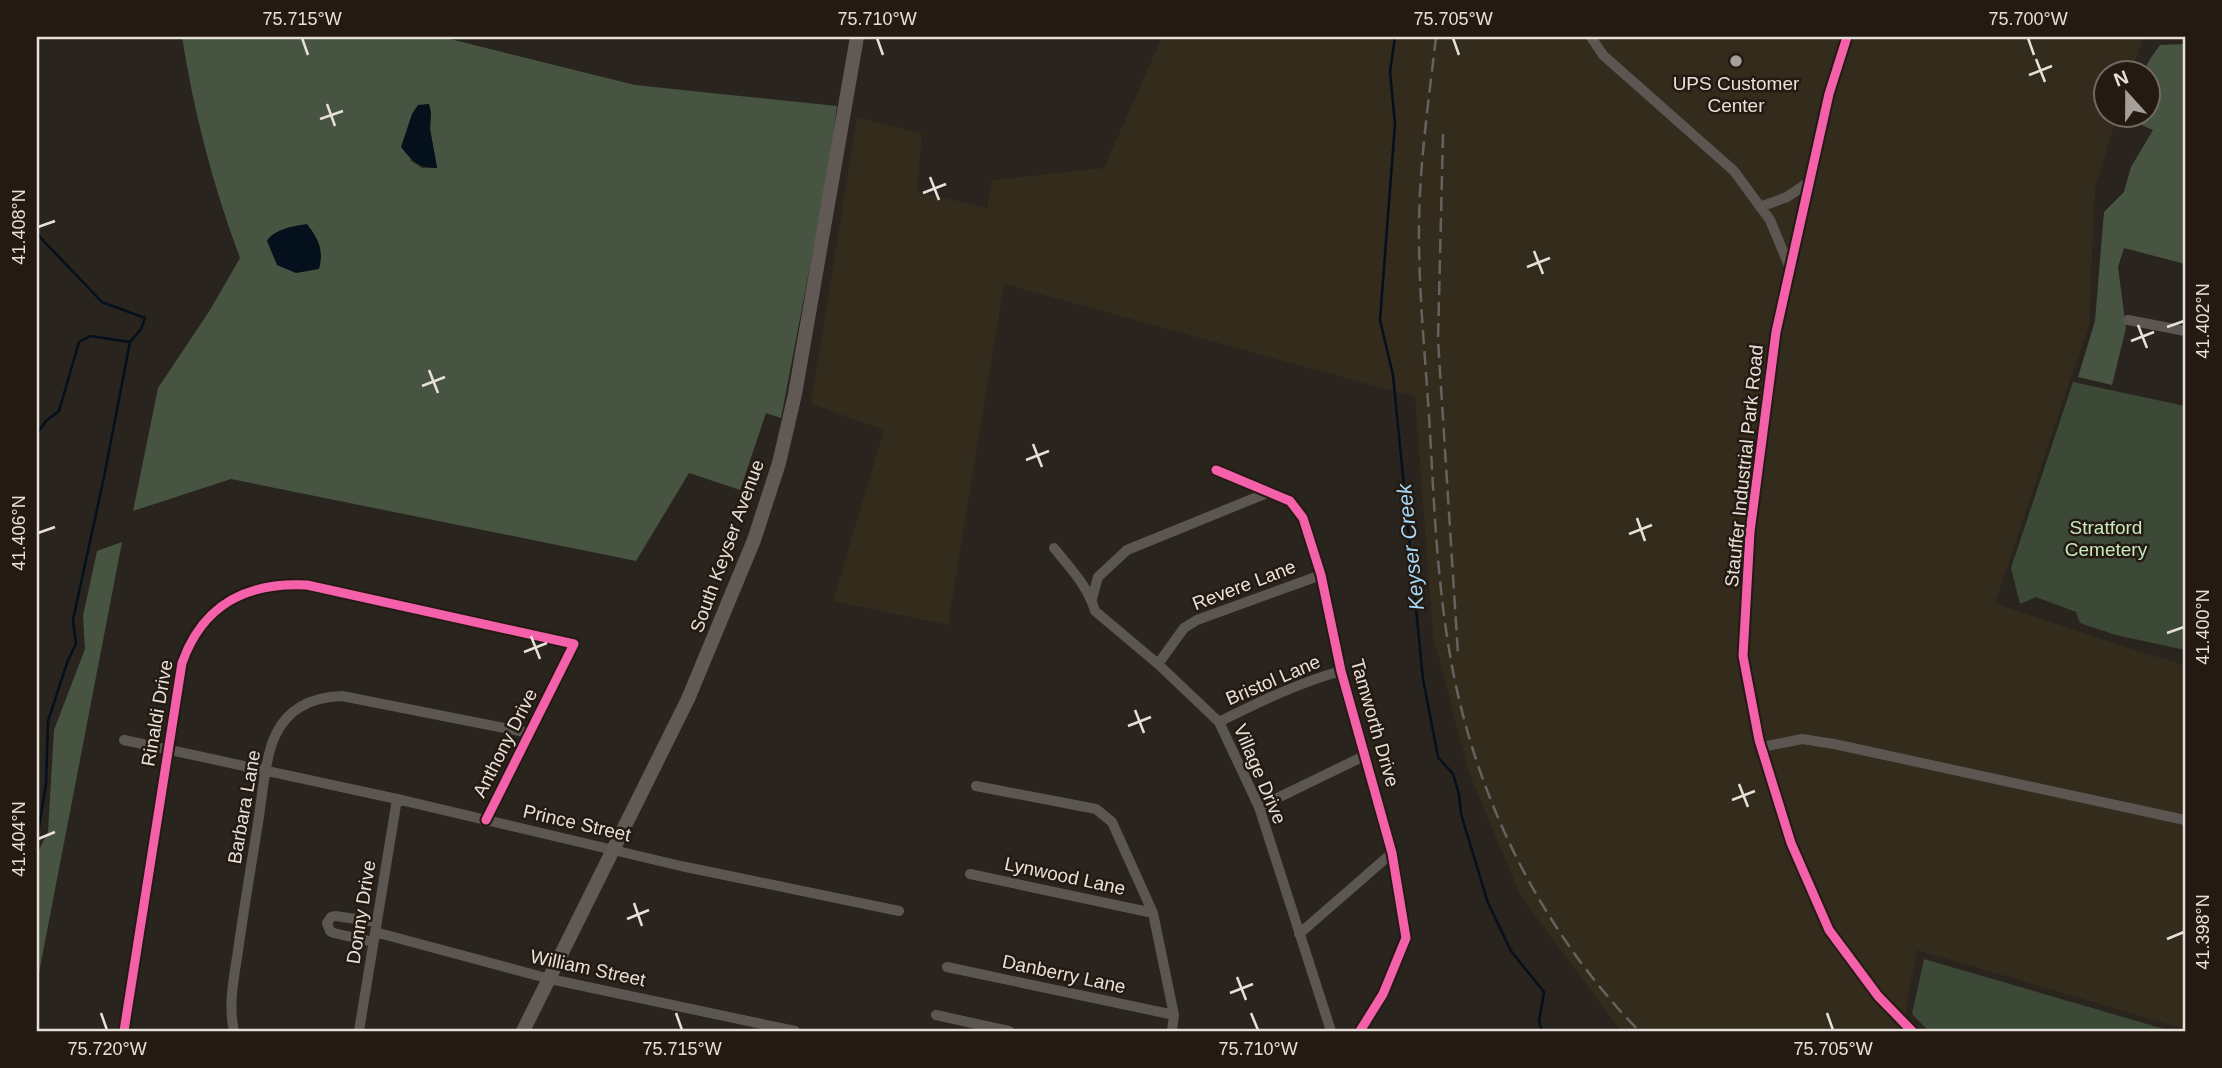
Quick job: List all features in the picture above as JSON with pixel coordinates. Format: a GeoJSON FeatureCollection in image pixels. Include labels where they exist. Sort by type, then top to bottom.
{"type":"FeatureCollection","features":[{"type":"Feature","properties":{"kind":"main road","name":"South Keyser Avenue"},"geometry":{"type":"LineString","coordinates":[[523,1031],[688,699],[754,540],[779,463],[796,394],[857,37]]}},
{"type":"Feature","properties":{"kind":"street"},"geometry":{"type":"LineString","coordinates":[[1591,37],[1604,54],[1734,171],[1770,220],[1790,268]]}},
{"type":"Feature","properties":{"kind":"street","name":"Stauffer Industrial Park Road"},"geometry":{"type":"LineString","coordinates":[[1847,37],[1829,94],[1776,332],[1750,532],[1743,656],[1762,747],[1791,843],[1829,930],[1878,996],[1912,1031]]}},
{"type":"Feature","properties":{"kind":"street"},"geometry":{"type":"LineString","coordinates":[[1760,207],[1787,197],[1809,182]]}},
{"type":"Feature","properties":{"kind":"street"},"geometry":{"type":"LineString","coordinates":[[2127,320],[2185,331]]}},
{"type":"Feature","properties":{"kind":"street","name":"Tamworth Drive"},"geometry":{"type":"LineString","coordinates":[[1216,470],[1290,501],[1303,518],[1321,575],[1341,671],[1392,853],[1406,938],[1383,994],[1360,1031]]}},
{"type":"Feature","properties":{"kind":"street"},"geometry":{"type":"LineString","coordinates":[[1092,599],[1098,577],[1127,550],[1267,493]]}},
{"type":"Feature","properties":{"kind":"street","name":"Village Drive"},"geometry":{"type":"LineString","coordinates":[[1054,548],[1078,576],[1092,599],[1095,611],[1158,664],[1219,722],[1259,807],[1331,1031]]}},
{"type":"Feature","properties":{"kind":"street","name":"Revere Lane"},"geometry":{"type":"LineString","coordinates":[[1158,664],[1184,628],[1197,620],[1321,575]]}},
{"type":"Feature","properties":{"kind":"street","name":"Rinaldi Drive"},"geometry":{"type":"LineString","coordinates":[[124,1031],[182,663],[190,641],[218,608],[261,587],[281,584],[307,585],[574,644]]}},
{"type":"Feature","properties":{"kind":"street","name":"Anthony Drive"},"geometry":{"type":"LineString","coordinates":[[486,820],[574,644]]}},
{"type":"Feature","properties":{"kind":"street","name":"Bristol Lane"},"geometry":{"type":"LineString","coordinates":[[1219,722],[1263,699],[1314,678],[1341,671]]}},
{"type":"Feature","properties":{"kind":"street","name":"Barbara Lane"},"geometry":{"type":"LineString","coordinates":[[234,1031],[231,996],[266,772],[274,735],[284,720],[298,708],[324,696],[342,696],[530,733]]}},
{"type":"Feature","properties":{"kind":"street"},"geometry":{"type":"LineString","coordinates":[[1762,747],[1802,739],[1834,744],[2185,820]]}},
{"type":"Feature","properties":{"kind":"street","name":"Prince Street"},"geometry":{"type":"LineString","coordinates":[[124,740],[397,799],[700,871],[899,911]]}},
{"type":"Feature","properties":{"kind":"street"},"geometry":{"type":"LineString","coordinates":[[1259,807],[1366,755]]}},
{"type":"Feature","properties":{"kind":"street"},"geometry":{"type":"LineString","coordinates":[[976,786],[1096,809],[1112,822],[1153,913],[1174,1015],[1172,1031]]}},
{"type":"Feature","properties":{"kind":"street","name":"Donny Drive"},"geometry":{"type":"LineString","coordinates":[[359,1031],[397,799]]}},
{"type":"Feature","properties":{"kind":"street"},"geometry":{"type":"LineString","coordinates":[[1299,934],[1392,853]]}},
{"type":"Feature","properties":{"kind":"street","name":"Lynwood Lane"},"geometry":{"type":"LineString","coordinates":[[970,874],[1153,913]]}},
{"type":"Feature","properties":{"kind":"street","name":"William Street"},"geometry":{"type":"LineString","coordinates":[[375,932],[550,979],[795,1031]]}},
{"type":"Feature","properties":{"kind":"street","name":"Danberry Lane"},"geometry":{"type":"LineString","coordinates":[[947,967],[1174,1015]]}},
{"type":"Feature","properties":{"kind":"street"},"geometry":{"type":"LineString","coordinates":[[936,1015],[1009,1031]]}},
{"type":"Feature","properties":{"kind":"shaded area"},"geometry":{"type":"Polygon","coordinates":[[[1162,37],[2143,37],[2135,60],[2092,60],[2092,130],[2113,130],[2095,189],[2089,325],[1995,603],[2185,665],[2185,1029],[1917,950],[1902,1031],[1621,1031],[1520,895],[1468,770],[1433,635],[1415,397],[1004,284],[948,625],[833,601],[884,430],[811,404],[857,117],[922,134],[917,191],[987,208],[992,180],[1104,168],[1162,37]]]}},
{"type":"Feature","properties":{"kind":"green space"},"geometry":{"type":"Polygon","coordinates":[[[182,37],[442,37],[635,85],[837,106],[829,166],[781,418],[766,413],[740,490],[689,473],[636,561],[231,479],[133,511],[158,388],[210,310],[240,258],[213,176],[182,37]],[[431,112],[410,160],[422,168],[437,167],[430,129],[431,112]]]}},
{"type":"Feature","properties":{"kind":"green space"},"geometry":{"type":"Polygon","coordinates":[[[2185,44],[2185,264],[2124,248],[2118,267],[2126,328],[2112,385],[2078,377],[2095,321],[2104,212],[2124,192],[2131,167],[2153,130],[2162,130],[2162,60],[2150,60],[2160,45],[2185,44]]]}},
{"type":"Feature","properties":{"kind":"green space","name":"Stratford Cemetery"},"geometry":{"type":"Polygon","coordinates":[[[2073,382],[2185,406],[2185,650],[2116,635],[2080,623],[2076,612],[2036,597],[2020,604],[2011,568],[2073,382]]]}},
{"type":"Feature","properties":{"kind":"green space"},"geometry":{"type":"Polygon","coordinates":[[[122,542],[37,983],[37,854],[48,832],[54,730],[85,649],[83,616],[97,551],[122,542]]]}},
{"type":"Feature","properties":{"kind":"green space"},"geometry":{"type":"Polygon","coordinates":[[[1924,959],[2171,1031],[1929,1031],[1912,1014],[1924,959]]]}},
{"type":"Feature","properties":{"kind":"water"},"geometry":{"type":"Polygon","coordinates":[[[429,104],[430,129],[437,168],[416,163],[401,147],[412,114],[418,105],[429,104]]]}},
{"type":"Feature","properties":{"kind":"water"},"geometry":{"type":"Polygon","coordinates":[[[307,224],[319,245],[319,269],[296,273],[277,265],[267,241],[279,231],[307,224]]]}},
{"type":"Feature","properties":{"kind":"waterway","name":"Keyser Creek"},"geometry":{"type":"LineString","coordinates":[[1395,37],[1390,72],[1395,124],[1380,320],[1393,375],[1423,679],[1438,757],[1453,774],[1461,814],[1488,903],[1511,951],[1544,992],[1539,1021],[1542,1031]]}},
{"type":"Feature","properties":{"kind":"waterway"},"geometry":{"type":"LineString","coordinates":[[37,234],[102,302],[145,318],[141,329],[130,342]]}},
{"type":"Feature","properties":{"kind":"waterway"},"geometry":{"type":"LineString","coordinates":[[37,433],[46,421],[59,411],[79,342],[90,336],[130,342]]}},
{"type":"Feature","properties":{"kind":"waterway"},"geometry":{"type":"LineString","coordinates":[[37,839],[46,784],[48,721],[76,644],[73,620],[130,342]]}},
{"type":"Feature","properties":{"kind":"railway"},"geometry":{"type":"LineString","coordinates":[[1436,37],[1421,175],[1420,274],[1439,568],[1449,649],[1474,754],[1515,855],[1570,948],[1603,991],[1639,1031]]}},
{"type":"Feature","properties":{"kind":"railway"},"geometry":{"type":"LineString","coordinates":[[1443,134],[1438,340],[1458,654]]}},
{"type":"Feature","properties":{"kind":"cycle path"},"geometry":{"type":"LineString","coordinates":[[1847,37],[1829,94],[1776,332],[1750,532],[1743,656],[1759,740],[1791,843],[1829,930],[1878,996],[1912,1031]]}},
{"type":"Feature","properties":{"kind":"cycle path"},"geometry":{"type":"LineString","coordinates":[[1216,470],[1290,501],[1303,518],[1321,575],[1341,671],[1392,853],[1406,938],[1383,994],[1360,1031]]}},
{"type":"Feature","properties":{"kind":"cycle path"},"geometry":{"type":"LineString","coordinates":[[124,1031],[182,663],[202,625],[230,601],[265,588],[307,585],[574,644],[486,820]]}},
{"type":"Feature","properties":{"kind":"place","name":"UPS Customer Center"},"geometry":{"type":"Point","coordinates":[1736,61]}}]}
